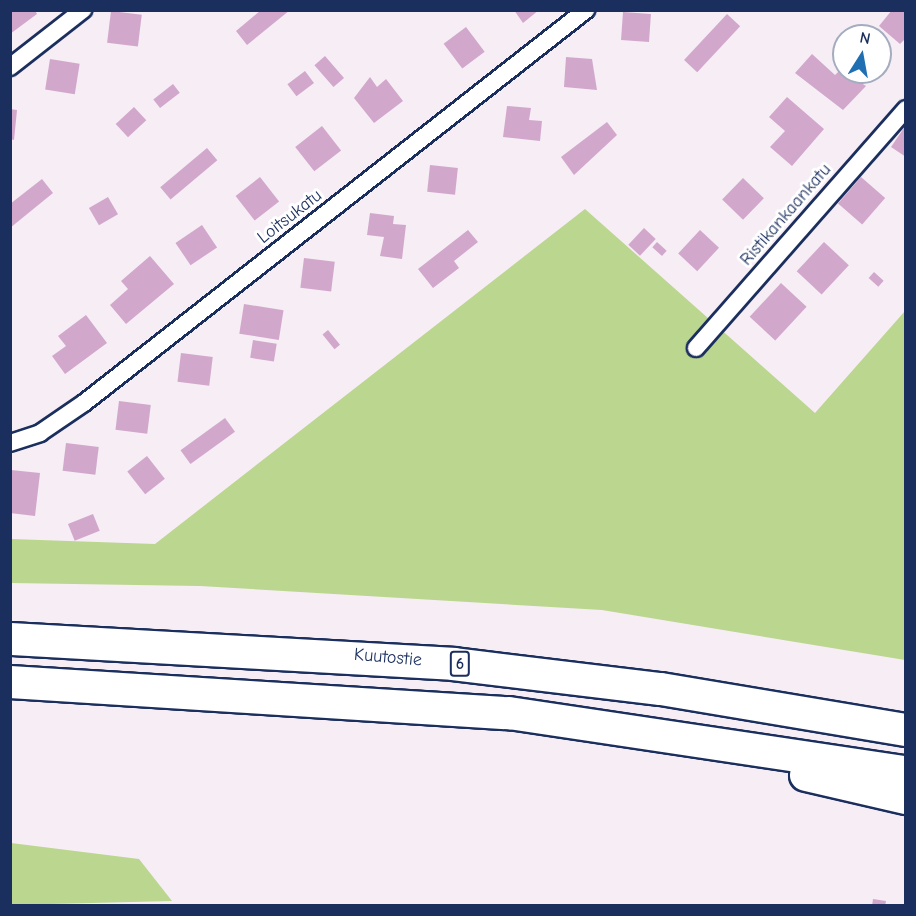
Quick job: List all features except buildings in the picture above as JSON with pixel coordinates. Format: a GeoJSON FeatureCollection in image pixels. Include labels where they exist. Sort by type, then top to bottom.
{"type":"FeatureCollection","features":[{"type":"Feature","properties":{"kind":"highway","name":"Kuutostie"},"geometry":{"type":"LineString","coordinates":[[10,639],[315,652],[603,681],[906,729]]}},
{"type":"Feature","properties":{"kind":"highway"},"geometry":{"type":"LineString","coordinates":[[315,652],[531,660],[759,686],[906,712]]}},
{"type":"Feature","properties":{"kind":"highway"},"geometry":{"type":"LineString","coordinates":[[10,682],[305,696],[509,713],[906,772]]}},
{"type":"Feature","properties":{"kind":"highway"},"geometry":{"type":"LineString","coordinates":[[305,696],[708,756],[906,798]]}},
{"type":"Feature","properties":{"kind":"street"},"geometry":{"type":"LineString","coordinates":[[10,67],[83,10]]}},
{"type":"Feature","properties":{"kind":"street","name":"Loitsukatu"},"geometry":{"type":"LineString","coordinates":[[10,444],[40,433],[84,403],[586,10]]}},
{"type":"Feature","properties":{"kind":"street","name":"Ristikankaankatu"},"geometry":{"type":"LineString","coordinates":[[696,348],[906,109]]}},
{"type":"Feature","properties":{"kind":"green space"},"geometry":{"type":"Polygon","coordinates":[[[585,209],[815,413],[905,311],[905,660],[602,610],[200,586],[11,583],[11,539],[155,544],[585,209]]]}},
{"type":"Feature","properties":{"kind":"green space"},"geometry":{"type":"Polygon","coordinates":[[[11,843],[139,859],[172,901],[11,905],[11,843]]]}}]}
